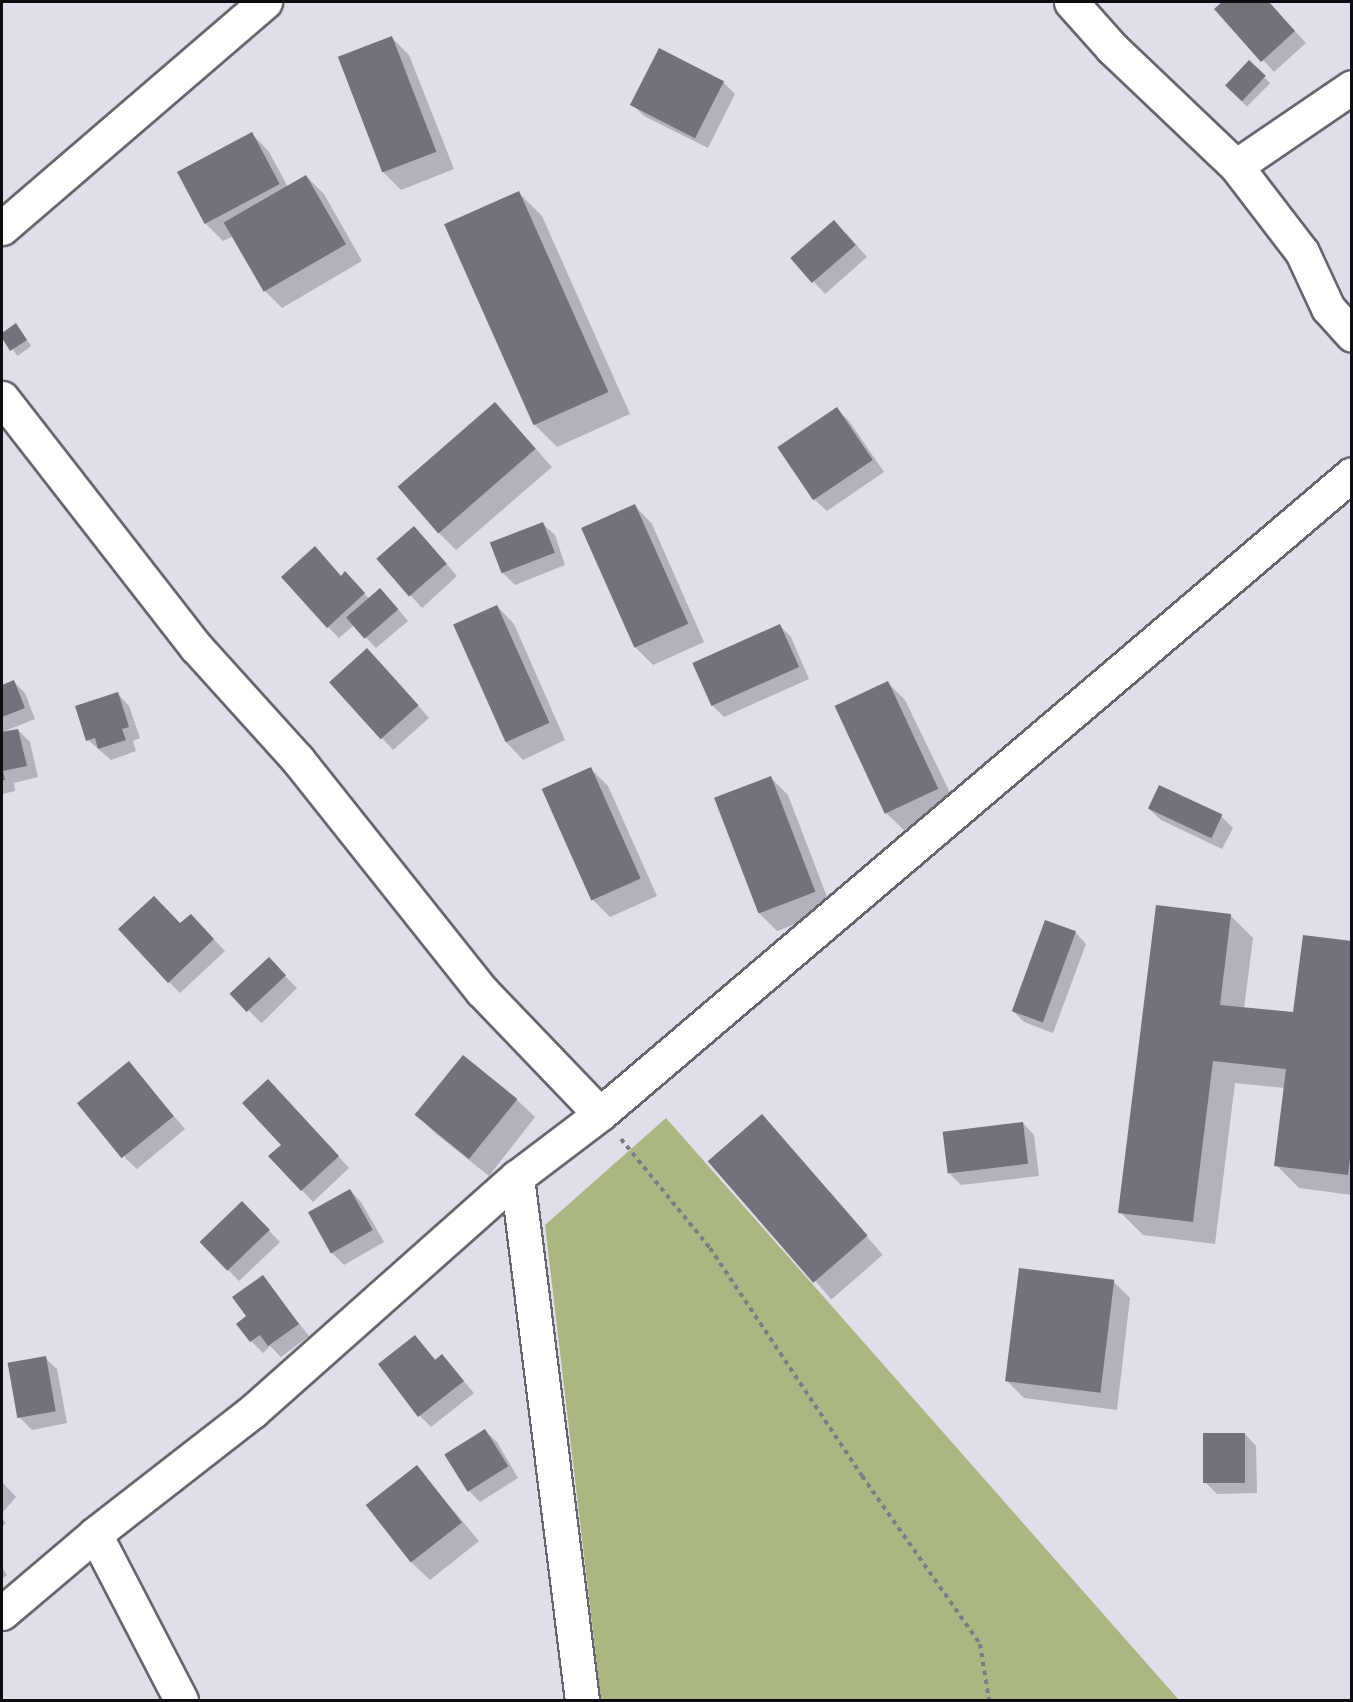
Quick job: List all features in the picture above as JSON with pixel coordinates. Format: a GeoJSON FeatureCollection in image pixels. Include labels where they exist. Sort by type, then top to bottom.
{"type":"FeatureCollection","features":[{"type":"Feature","properties":{"kind":"street"},"geometry":{"type":"LineString","coordinates":[[2,228],[265,2]]}},
{"type":"Feature","properties":{"kind":"street"},"geometry":{"type":"LineString","coordinates":[[1071,2],[1112,48],[1236,166],[1302,252],[1328,308],[1352,335]]}},
{"type":"Feature","properties":{"kind":"street"},"geometry":{"type":"LineString","coordinates":[[1236,166],[1352,87]]}},
{"type":"Feature","properties":{"kind":"street"},"geometry":{"type":"LineString","coordinates":[[2,398],[196,647],[298,760],[482,991],[600,1114]]}},
{"type":"Feature","properties":{"kind":"street"},"geometry":{"type":"LineString","coordinates":[[2,1612],[95,1534],[253,1411],[517,1177],[600,1114],[1352,474]]}},
{"type":"Feature","properties":{"kind":"street"},"geometry":{"type":"LineString","coordinates":[[517,1177],[582,1701]]}},
{"type":"Feature","properties":{"kind":"street"},"geometry":{"type":"LineString","coordinates":[[95,1534],[181,1701]]}},
{"type":"Feature","properties":{"kind":"path"},"geometry":{"type":"LineString","coordinates":[[600,1114],[710,1248],[862,1476],[980,1644],[989,1701]]}},
{"type":"Feature","properties":{"kind":"green space"},"geometry":{"type":"Polygon","coordinates":[[[666,1118],[1179,1700],[601,1700],[545,1225],[666,1118]]]}},
{"type":"Feature","properties":{"kind":"building"},"geometry":{"type":"Polygon","coordinates":[[[1222,2],[1269,2],[1295,31],[1261,62],[1214,9],[1222,2]]]}},
{"type":"Feature","properties":{"kind":"building"},"geometry":{"type":"Polygon","coordinates":[[[392,36],[436,152],[382,173],[338,57],[392,36]]]}},
{"type":"Feature","properties":{"kind":"building"},"geometry":{"type":"Polygon","coordinates":[[[659,48],[724,81],[695,138],[630,105],[659,48]]]}},
{"type":"Feature","properties":{"kind":"building"},"geometry":{"type":"Polygon","coordinates":[[[1249,60],[1266,76],[1242,101],[1225,86],[1249,60]]]}},
{"type":"Feature","properties":{"kind":"building"},"geometry":{"type":"Polygon","coordinates":[[[252,132],[280,184],[205,224],[177,172],[252,132]]]}},
{"type":"Feature","properties":{"kind":"building"},"geometry":{"type":"Polygon","coordinates":[[[306,175],[346,244],[264,292],[224,222],[306,175]]]}},
{"type":"Feature","properties":{"kind":"building"},"geometry":{"type":"Polygon","coordinates":[[[519,191],[608,392],[534,425],[444,224],[519,191]]]}},
{"type":"Feature","properties":{"kind":"building"},"geometry":{"type":"Polygon","coordinates":[[[834,220],[856,245],[812,283],[790,258],[834,220]]]}},
{"type":"Feature","properties":{"kind":"building"},"geometry":{"type":"Polygon","coordinates":[[[16,323],[27,340],[10,351],[2,338],[2,333],[16,323]]]}},
{"type":"Feature","properties":{"kind":"building"},"geometry":{"type":"Polygon","coordinates":[[[495,402],[536,449],[438,533],[398,487],[495,402]]]}},
{"type":"Feature","properties":{"kind":"building"},"geometry":{"type":"Polygon","coordinates":[[[837,407],[873,460],[813,500],[777,447],[837,407]]]}},
{"type":"Feature","properties":{"kind":"building"},"geometry":{"type":"Polygon","coordinates":[[[635,504],[688,624],[634,648],[581,528],[635,504]]]}},
{"type":"Feature","properties":{"kind":"building"},"geometry":{"type":"Polygon","coordinates":[[[543,522],[555,553],[502,573],[490,542],[543,522]]]}},
{"type":"Feature","properties":{"kind":"building"},"geometry":{"type":"Polygon","coordinates":[[[414,526],[447,564],[409,597],[376,559],[414,526]]]}},
{"type":"Feature","properties":{"kind":"building"},"geometry":{"type":"Polygon","coordinates":[[[315,546],[341,576],[345,571],[365,593],[327,628],[281,577],[315,546]]]}},
{"type":"Feature","properties":{"kind":"building"},"geometry":{"type":"Polygon","coordinates":[[[380,588],[398,609],[364,639],[346,618],[380,588]]]}},
{"type":"Feature","properties":{"kind":"building"},"geometry":{"type":"Polygon","coordinates":[[[497,605],[549,723],[506,742],[453,625],[497,605]]]}},
{"type":"Feature","properties":{"kind":"building"},"geometry":{"type":"Polygon","coordinates":[[[780,624],[799,667],[711,706],[692,663],[780,624]]]}},
{"type":"Feature","properties":{"kind":"building"},"geometry":{"type":"Polygon","coordinates":[[[367,648],[419,705],[381,739],[329,682],[367,648]]]}},
{"type":"Feature","properties":{"kind":"building"},"geometry":{"type":"Polygon","coordinates":[[[14,680],[25,708],[2,717],[2,685],[14,680]]]}},
{"type":"Feature","properties":{"kind":"building"},"geometry":{"type":"Polygon","coordinates":[[[888,681],[938,789],[885,814],[835,706],[888,681]]]}},
{"type":"Feature","properties":{"kind":"building"},"geometry":{"type":"Polygon","coordinates":[[[118,692],[129,727],[122,729],[126,740],[98,749],[95,738],[86,741],[75,706],[118,692]]]}},
{"type":"Feature","properties":{"kind":"building"},"geometry":{"type":"Polygon","coordinates":[[[18,729],[27,766],[3,771],[5,780],[2,780],[2,732],[18,729]]]}},
{"type":"Feature","properties":{"kind":"building"},"geometry":{"type":"Polygon","coordinates":[[[591,767],[641,878],[591,900],[542,789],[591,767]]]}},
{"type":"Feature","properties":{"kind":"building"},"geometry":{"type":"Polygon","coordinates":[[[771,776],[815,892],[758,914],[714,798],[771,776]]]}},
{"type":"Feature","properties":{"kind":"building"},"geometry":{"type":"Polygon","coordinates":[[[1159,785],[1222,815],[1211,838],[1148,809],[1159,785]]]}},
{"type":"Feature","properties":{"kind":"building"},"geometry":{"type":"Polygon","coordinates":[[[154,896],[180,923],[191,914],[214,939],[168,983],[118,929],[154,896]]]}},
{"type":"Feature","properties":{"kind":"building"},"geometry":{"type":"Polygon","coordinates":[[[1156,905],[1231,914],[1220,1005],[1293,1012],[1303,935],[1352,941],[1352,1143],[1348,1175],[1274,1166],[1286,1069],[1213,1061],[1193,1222],[1118,1213],[1156,905]]]}},
{"type":"Feature","properties":{"kind":"building"},"geometry":{"type":"Polygon","coordinates":[[[1045,920],[1076,931],[1043,1022],[1012,1011],[1045,920]]]}},
{"type":"Feature","properties":{"kind":"building"},"geometry":{"type":"Polygon","coordinates":[[[269,957],[286,975],[247,1012],[230,994],[269,957]]]}},
{"type":"Feature","properties":{"kind":"building"},"geometry":{"type":"Polygon","coordinates":[[[463,1055],[517,1099],[469,1159],[415,1115],[463,1055]]]}},
{"type":"Feature","properties":{"kind":"building"},"geometry":{"type":"Polygon","coordinates":[[[129,1061],[174,1116],[122,1158],[77,1103],[129,1061]]]}},
{"type":"Feature","properties":{"kind":"building"},"geometry":{"type":"Polygon","coordinates":[[[268,1079],[339,1156],[301,1191],[268,1156],[281,1145],[242,1103],[268,1079]]]}},
{"type":"Feature","properties":{"kind":"building"},"geometry":{"type":"Polygon","coordinates":[[[762,1114],[868,1236],[813,1283],[708,1161],[762,1114]]]}},
{"type":"Feature","properties":{"kind":"building"},"geometry":{"type":"Polygon","coordinates":[[[1023,1122],[1028,1164],[948,1174],[943,1132],[1023,1122]]]}},
{"type":"Feature","properties":{"kind":"building"},"geometry":{"type":"Polygon","coordinates":[[[350,1189],[373,1230],[331,1253],[308,1212],[350,1189]]]}},
{"type":"Feature","properties":{"kind":"building"},"geometry":{"type":"Polygon","coordinates":[[[242,1201],[270,1230],[227,1271],[200,1242],[242,1201]]]}},
{"type":"Feature","properties":{"kind":"building"},"geometry":{"type":"Polygon","coordinates":[[[1019,1268],[1114,1280],[1100,1393],[1005,1381],[1019,1268]]]}},
{"type":"Feature","properties":{"kind":"building"},"geometry":{"type":"Polygon","coordinates":[[[263,1275],[299,1324],[268,1346],[260,1335],[250,1342],[236,1324],[246,1316],[232,1297],[263,1275]]]}},
{"type":"Feature","properties":{"kind":"building"},"geometry":{"type":"Polygon","coordinates":[[[415,1335],[435,1360],[442,1354],[464,1381],[418,1417],[378,1364],[415,1335]]]}},
{"type":"Feature","properties":{"kind":"building"},"geometry":{"type":"Polygon","coordinates":[[[46,1356],[56,1411],[17,1418],[8,1363],[46,1356]]]}},
{"type":"Feature","properties":{"kind":"building"},"geometry":{"type":"Polygon","coordinates":[[[485,1429],[508,1466],[468,1492],[444,1454],[485,1429]]]}},
{"type":"Feature","properties":{"kind":"building"},"geometry":{"type":"Polygon","coordinates":[[[1203,1433],[1245,1433],[1245,1483],[1203,1483],[1203,1433]]]}},
{"type":"Feature","properties":{"kind":"building"},"geometry":{"type":"Polygon","coordinates":[[[417,1465],[462,1523],[411,1563],[366,1505],[417,1465]]]}}]}
